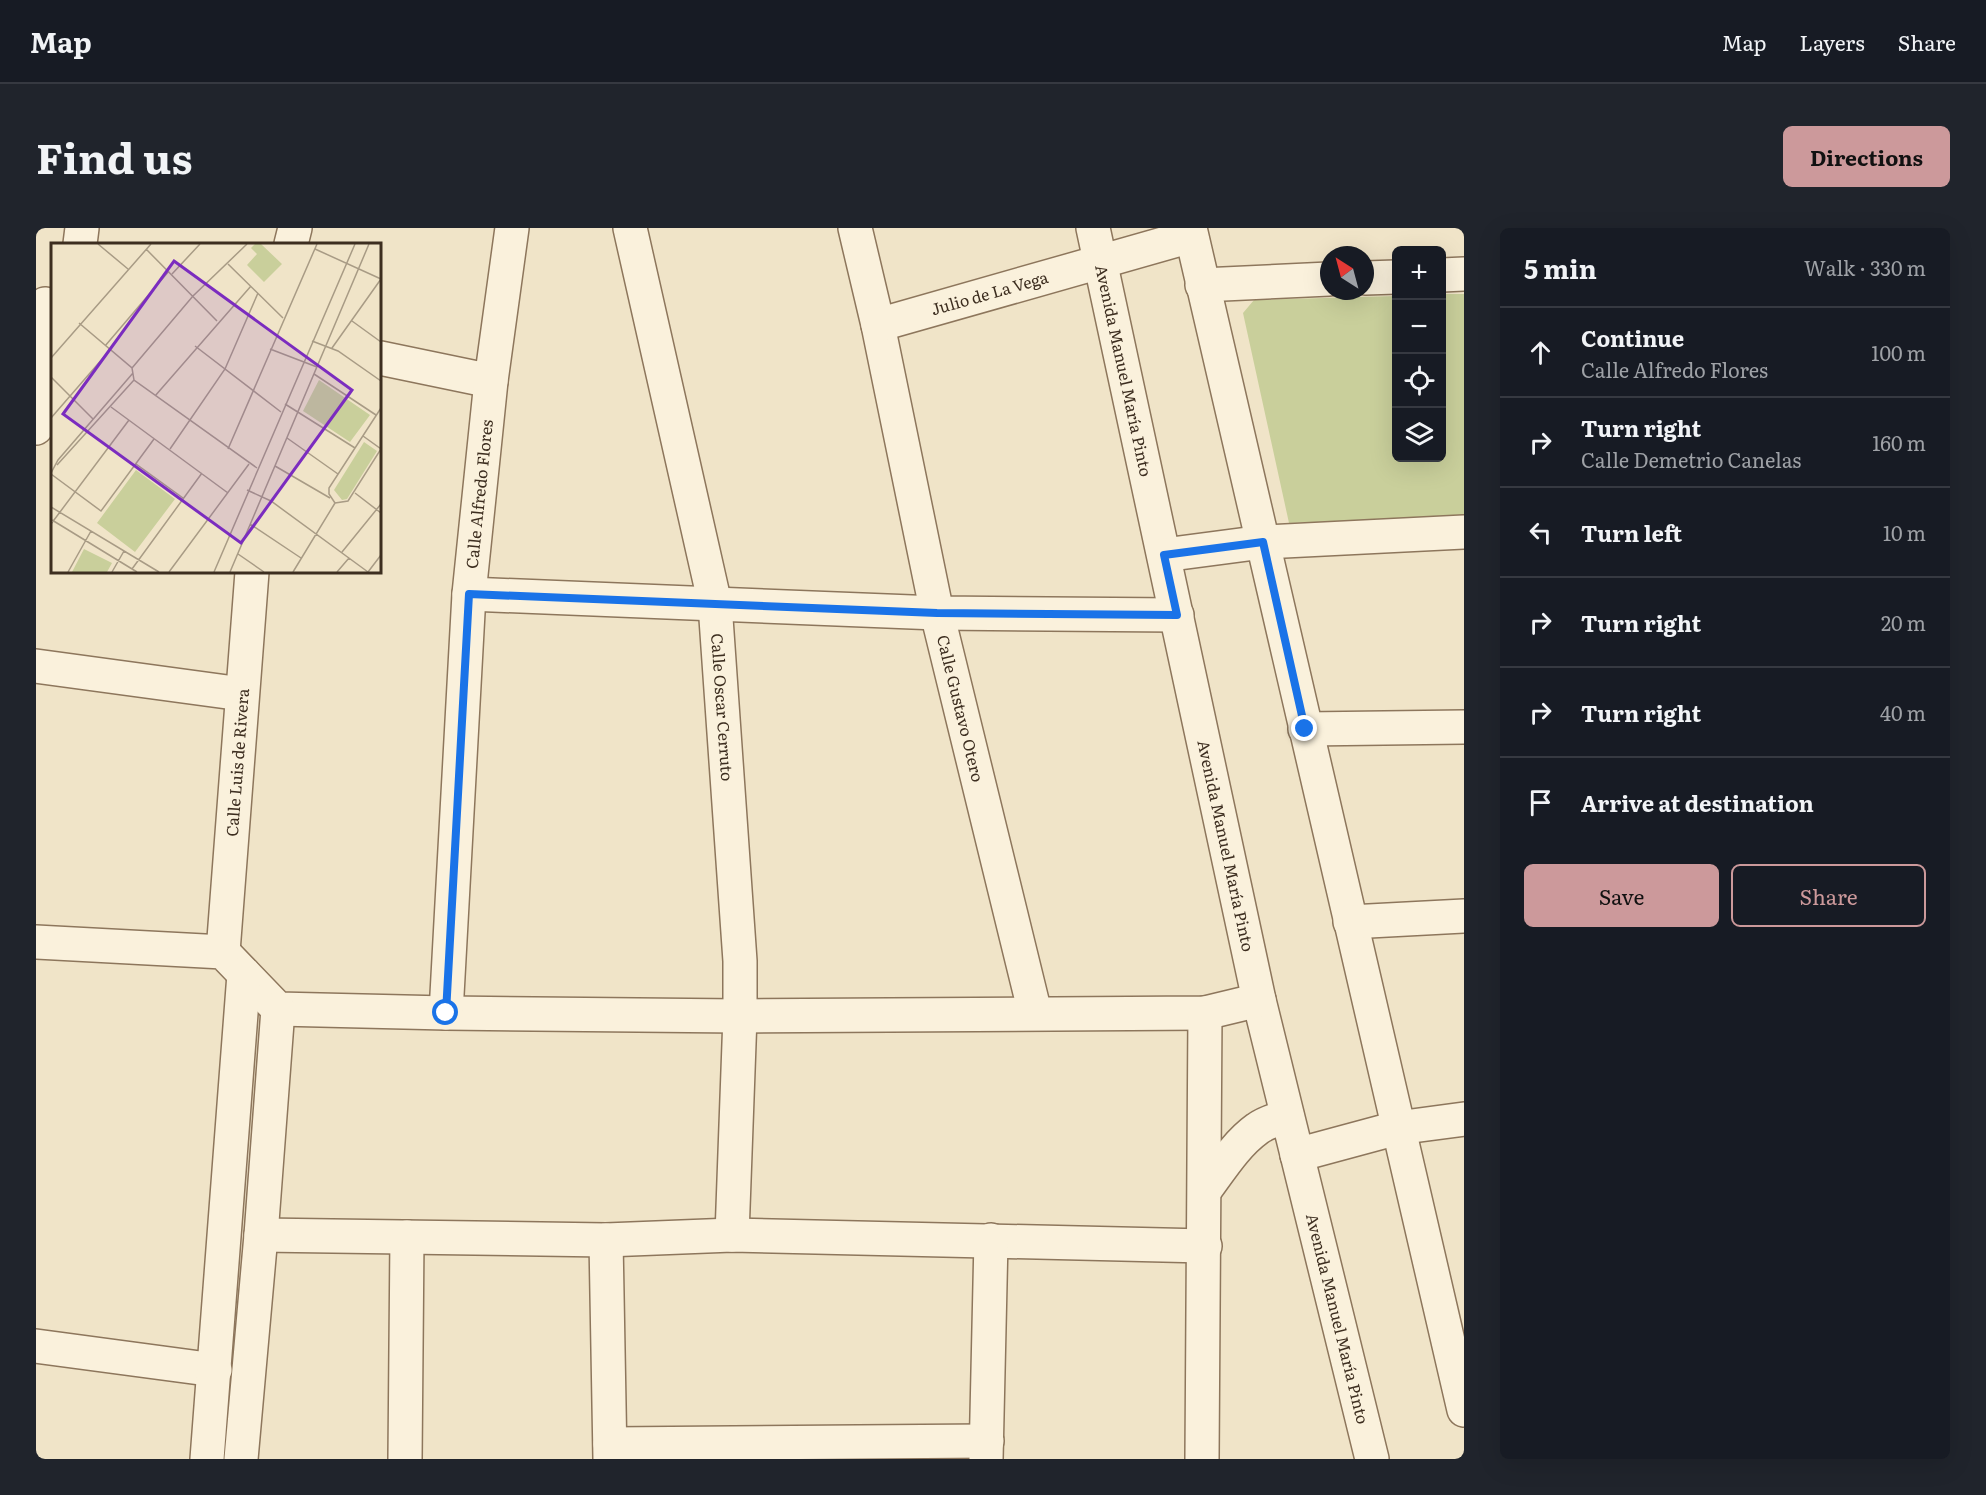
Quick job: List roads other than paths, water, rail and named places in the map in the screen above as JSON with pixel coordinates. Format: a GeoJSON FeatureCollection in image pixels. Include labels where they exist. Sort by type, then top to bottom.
{"type":"FeatureCollection","features":[{"type":"Feature","properties":{"kind":"street"},"geometry":{"type":"LineString","coordinates":[[80,243],[82,228]]}},
{"type":"Feature","properties":{"kind":"street"},"geometry":{"type":"LineString","coordinates":[[291,243],[295,228]]}},
{"type":"Feature","properties":{"kind":"street","name":"Calle Alfredo Flores"},"geometry":{"type":"LineString","coordinates":[[446,1013],[469,594],[490,381],[512,228]]}},
{"type":"Feature","properties":{"kind":"street","name":"Calle Oscar Cerruto"},"geometry":{"type":"LineString","coordinates":[[630,228],[715,604],[740,960],[732,1235]]}},
{"type":"Feature","properties":{"kind":"street","name":"Calle Gustavo Otero"},"geometry":{"type":"LineString","coordinates":[[855,228],[878,325],[937,613],[1035,1013]]}},
{"type":"Feature","properties":{"kind":"street","name":"Avenida Manuel María Pinto"},"geometry":{"type":"LineString","coordinates":[[1093,228],[1259,1000],[1372,1459]]}},
{"type":"Feature","properties":{"kind":"street"},"geometry":{"type":"LineString","coordinates":[[1190,232],[1397,1128],[1453,1321],[1464,1410]]}},
{"type":"Feature","properties":{"kind":"street","name":"Julio de La Vega"},"geometry":{"type":"LineString","coordinates":[[878,325],[1101,262],[1190,232]]}},
{"type":"Feature","properties":{"kind":"street"},"geometry":{"type":"LineString","coordinates":[[1446,275],[1464,274]]}},
{"type":"Feature","properties":{"kind":"street"},"geometry":{"type":"LineString","coordinates":[[1374,278],[1392,277]]}},
{"type":"Feature","properties":{"kind":"street"},"geometry":{"type":"LineString","coordinates":[[1202,285],[1320,279]]}},
{"type":"Feature","properties":{"kind":"street"},"geometry":{"type":"LineString","coordinates":[[36,428],[45,304]]}},
{"type":"Feature","properties":{"kind":"street"},"geometry":{"type":"LineString","coordinates":[[381,358],[490,381]]}},
{"type":"Feature","properties":{"kind":"street"},"geometry":{"type":"LineString","coordinates":[[1164,555],[1263,542],[1464,532]]}},
{"type":"Feature","properties":{"kind":"street","name":"Calle Luis de Rivera"},"geometry":{"type":"LineString","coordinates":[[207,1459],[215,1370],[234,963],[243,694],[252,573]]}},
{"type":"Feature","properties":{"kind":"street"},"geometry":{"type":"LineString","coordinates":[[469,594],[937,613],[1177,615]]}},
{"type":"Feature","properties":{"kind":"street"},"geometry":{"type":"LineString","coordinates":[[36,666],[243,694]]}},
{"type":"Feature","properties":{"kind":"street"},"geometry":{"type":"LineString","coordinates":[[1305,729],[1464,727]]}},
{"type":"Feature","properties":{"kind":"street"},"geometry":{"type":"LineString","coordinates":[[1350,922],[1464,916]]}},
{"type":"Feature","properties":{"kind":"street"},"geometry":{"type":"LineString","coordinates":[[36,942],[234,963],[278,1009],[740,1016],[1205,1013],[1259,1000]]}},
{"type":"Feature","properties":{"kind":"street"},"geometry":{"type":"LineString","coordinates":[[241,1459],[278,1009]]}},
{"type":"Feature","properties":{"kind":"street"},"geometry":{"type":"LineString","coordinates":[[1202,1459],[1205,1013]]}},
{"type":"Feature","properties":{"kind":"street"},"geometry":{"type":"LineString","coordinates":[[1205,1190],[1237,1148],[1255,1130],[1268,1122],[1287,1116]]}},
{"type":"Feature","properties":{"kind":"street"},"geometry":{"type":"LineString","coordinates":[[1297,1155],[1397,1128],[1464,1119]]}},
{"type":"Feature","properties":{"kind":"street"},"geometry":{"type":"LineString","coordinates":[[261,1235],[606,1240],[732,1235],[1205,1246]]}},
{"type":"Feature","properties":{"kind":"street"},"geometry":{"type":"LineString","coordinates":[[405,1459],[407,1237]]}},
{"type":"Feature","properties":{"kind":"street"},"geometry":{"type":"LineString","coordinates":[[606,1240],[610,1451],[987,1450],[992,1240]]}},
{"type":"Feature","properties":{"kind":"street"},"geometry":{"type":"LineString","coordinates":[[36,1346],[215,1370]]}}]}
